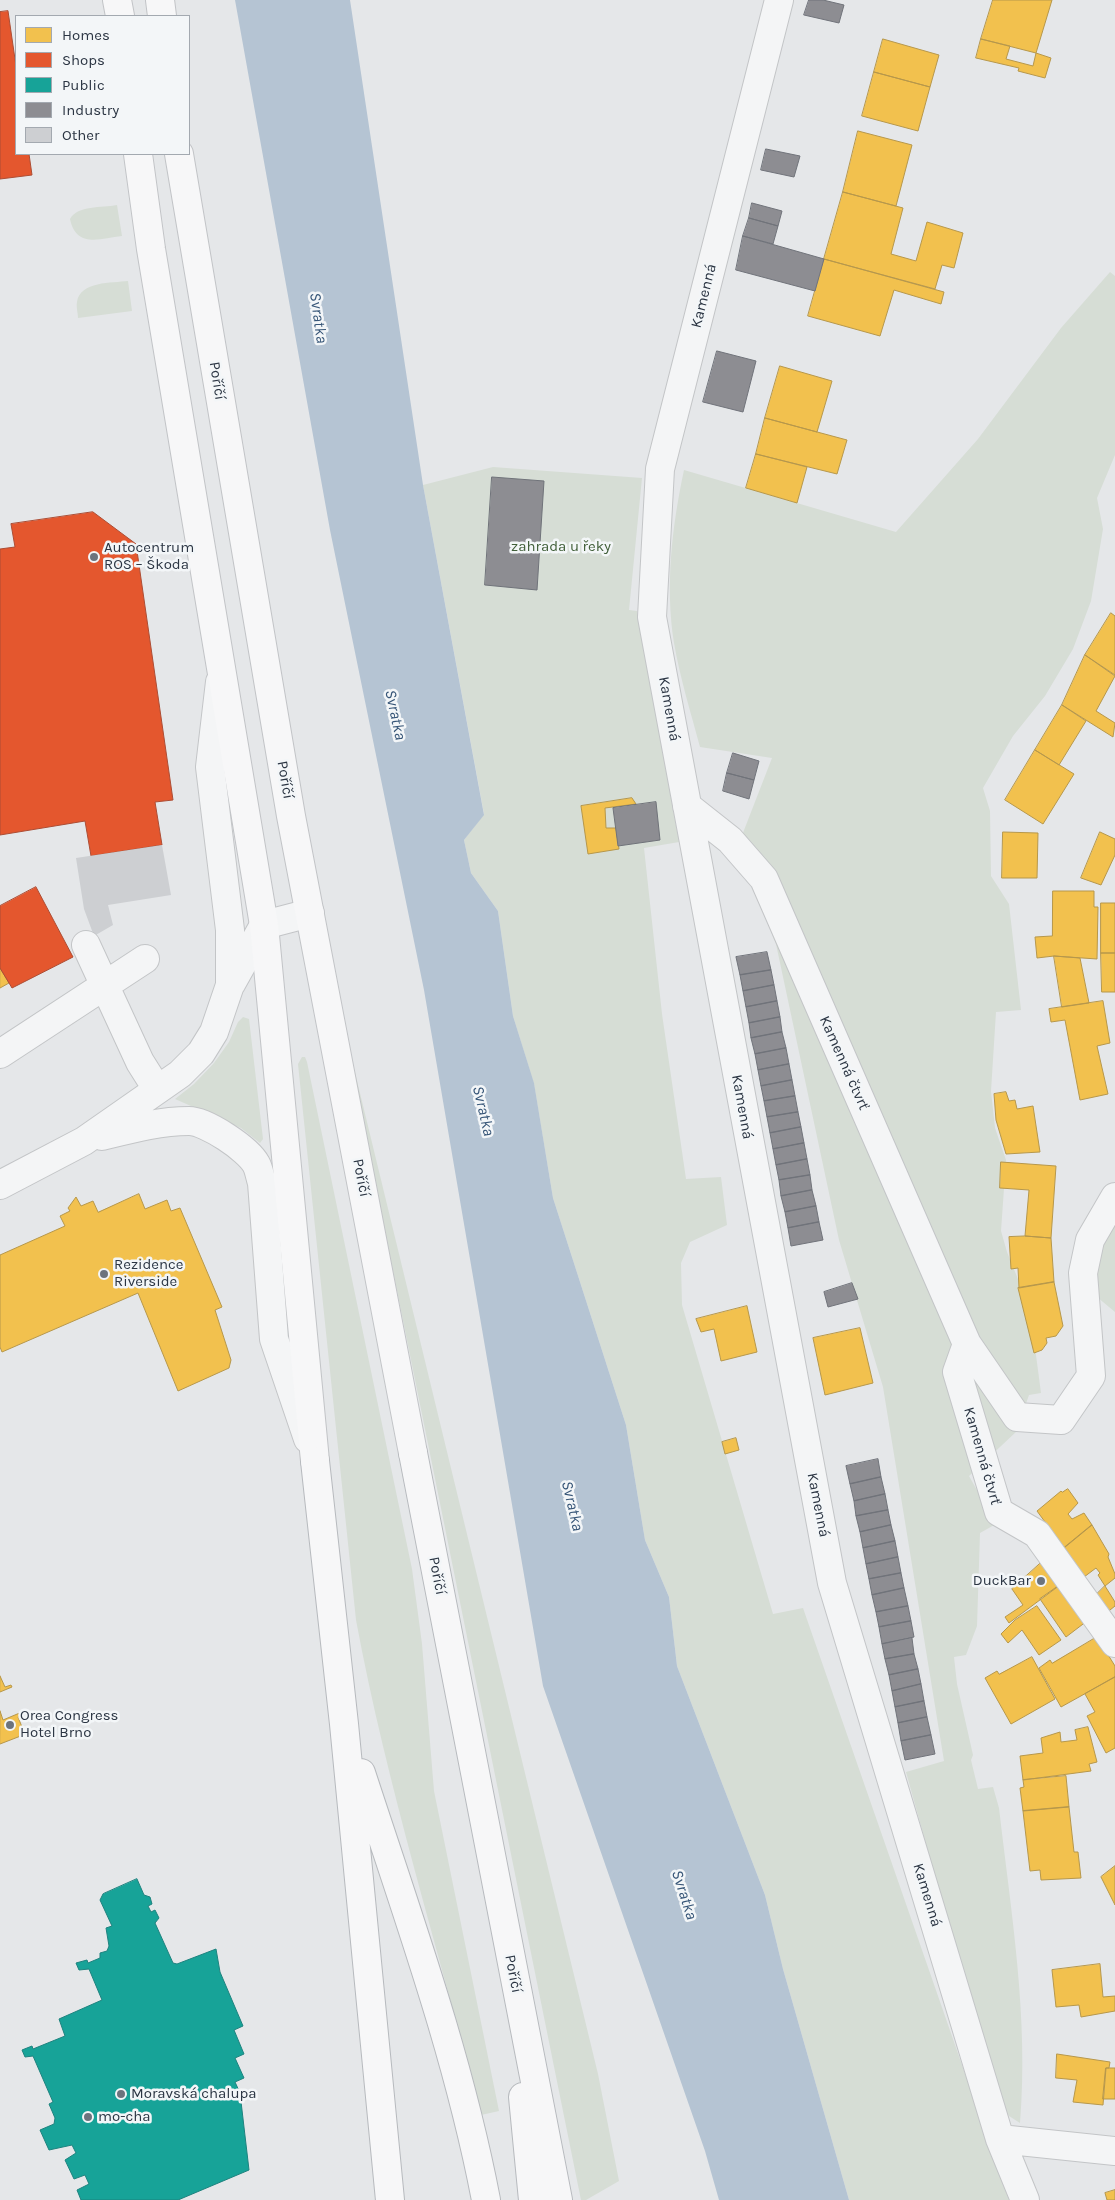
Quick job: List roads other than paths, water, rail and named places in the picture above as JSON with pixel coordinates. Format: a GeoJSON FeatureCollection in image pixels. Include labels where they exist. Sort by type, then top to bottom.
{"type":"FeatureCollection","features":[{"type":"Feature","properties":{"kind":"main road"},"geometry":{"type":"LineString","coordinates":[[118,0],[120,15]]}},
{"type":"Feature","properties":{"kind":"main road"},"geometry":{"type":"LineString","coordinates":[[160,0],[162,15]]}},
{"type":"Feature","properties":{"kind":"main road"},"geometry":{"type":"LineString","coordinates":[[138,155],[151,249],[264,925],[315,1461],[344,1724],[390,2200]]}},
{"type":"Feature","properties":{"kind":"main road","name":"Poříčí"},"geometry":{"type":"LineString","coordinates":[[179,155],[264,663],[310,913],[516,1991],[558,2200]]}},
{"type":"Feature","properties":{"kind":"main road"},"geometry":{"type":"LineString","coordinates":[[344,1724],[444,2028],[477,2151],[486,2200]]}},
{"type":"Feature","properties":{"kind":"main road"},"geometry":{"type":"LineString","coordinates":[[516,1991],[525,2133],[533,2200]]}},
{"type":"Feature","properties":{"kind":"street","name":"Kamenná"},"geometry":{"type":"LineString","coordinates":[[779,0],[660,469],[652,616],[832,1583],[1000,2139],[1025,2200]]}},
{"type":"Feature","properties":{"kind":"street"},"geometry":{"type":"LineString","coordinates":[[222,670],[210,767],[230,930],[230,985]]}},
{"type":"Feature","properties":{"kind":"street","name":"Kamenná čtvrť"},"geometry":{"type":"LineString","coordinates":[[687,806],[730,840],[764,879],[967,1344],[1017,1417],[1060,1420],[1091,1376],[1083,1273],[1090,1240],[1115,1197]]}},
{"type":"Feature","properties":{"kind":"street"},"geometry":{"type":"LineString","coordinates":[[0,1184],[84,1141],[180,1074],[201,1054],[214,1032],[230,985],[264,925],[310,913]]}},
{"type":"Feature","properties":{"kind":"street"},"geometry":{"type":"LineString","coordinates":[[86,944],[140,1062],[158,1089]]}},
{"type":"Feature","properties":{"kind":"street"},"geometry":{"type":"LineString","coordinates":[[0,1054],[145,960]]}},
{"type":"Feature","properties":{"kind":"street"},"geometry":{"type":"LineString","coordinates":[[84,1141],[141,1126],[191,1121],[212,1129],[228,1139],[256,1164],[262,1183],[274,1339],[315,1461]]}},
{"type":"Feature","properties":{"kind":"street","name":"Kamenná čtvrť"},"geometry":{"type":"LineString","coordinates":[[967,1344],[957,1372],[999,1512],[1037,1534],[1115,1643]]}},
{"type":"Feature","properties":{"kind":"street"},"geometry":{"type":"LineString","coordinates":[[1000,2139],[1115,2151]]}},
{"type":"Feature","properties":{"kind":"water","name":"Svratka"},"geometry":{"type":"Polygon","coordinates":[[[235,0],[350,0],[423,485],[484,815],[464,840],[471,873],[498,911],[513,1016],[534,1083],[553,1198],[626,1425],[645,1540],[669,1597],[677,1666],[765,1895],[783,1969],[849,2200],[719,2200],[705,2151],[543,1686],[424,990],[330,530],[235,0]]]}},
{"type":"Feature","properties":{"kind":"place","name":"Autocentrum ROS – Škoda"},"geometry":{"type":"Point","coordinates":[94,557]}},
{"type":"Feature","properties":{"kind":"place","name":"Rezidence Riverside"},"geometry":{"type":"Point","coordinates":[104,1274]}},
{"type":"Feature","properties":{"kind":"place","name":"DuckBar"},"geometry":{"type":"Point","coordinates":[1041,1581]}},
{"type":"Feature","properties":{"kind":"place","name":"Orea Congress Hotel Brno"},"geometry":{"type":"Point","coordinates":[10,1725]}},
{"type":"Feature","properties":{"kind":"place","name":"Moravská chalupa"},"geometry":{"type":"Point","coordinates":[121,2094]}},
{"type":"Feature","properties":{"kind":"place","name":"mo-cha"},"geometry":{"type":"Point","coordinates":[88,2117]}},
{"type":"Feature","properties":{"kind":"park label","name":"zahrada u řeky"},"geometry":{"type":"Point","coordinates":[561,547]}}]}
